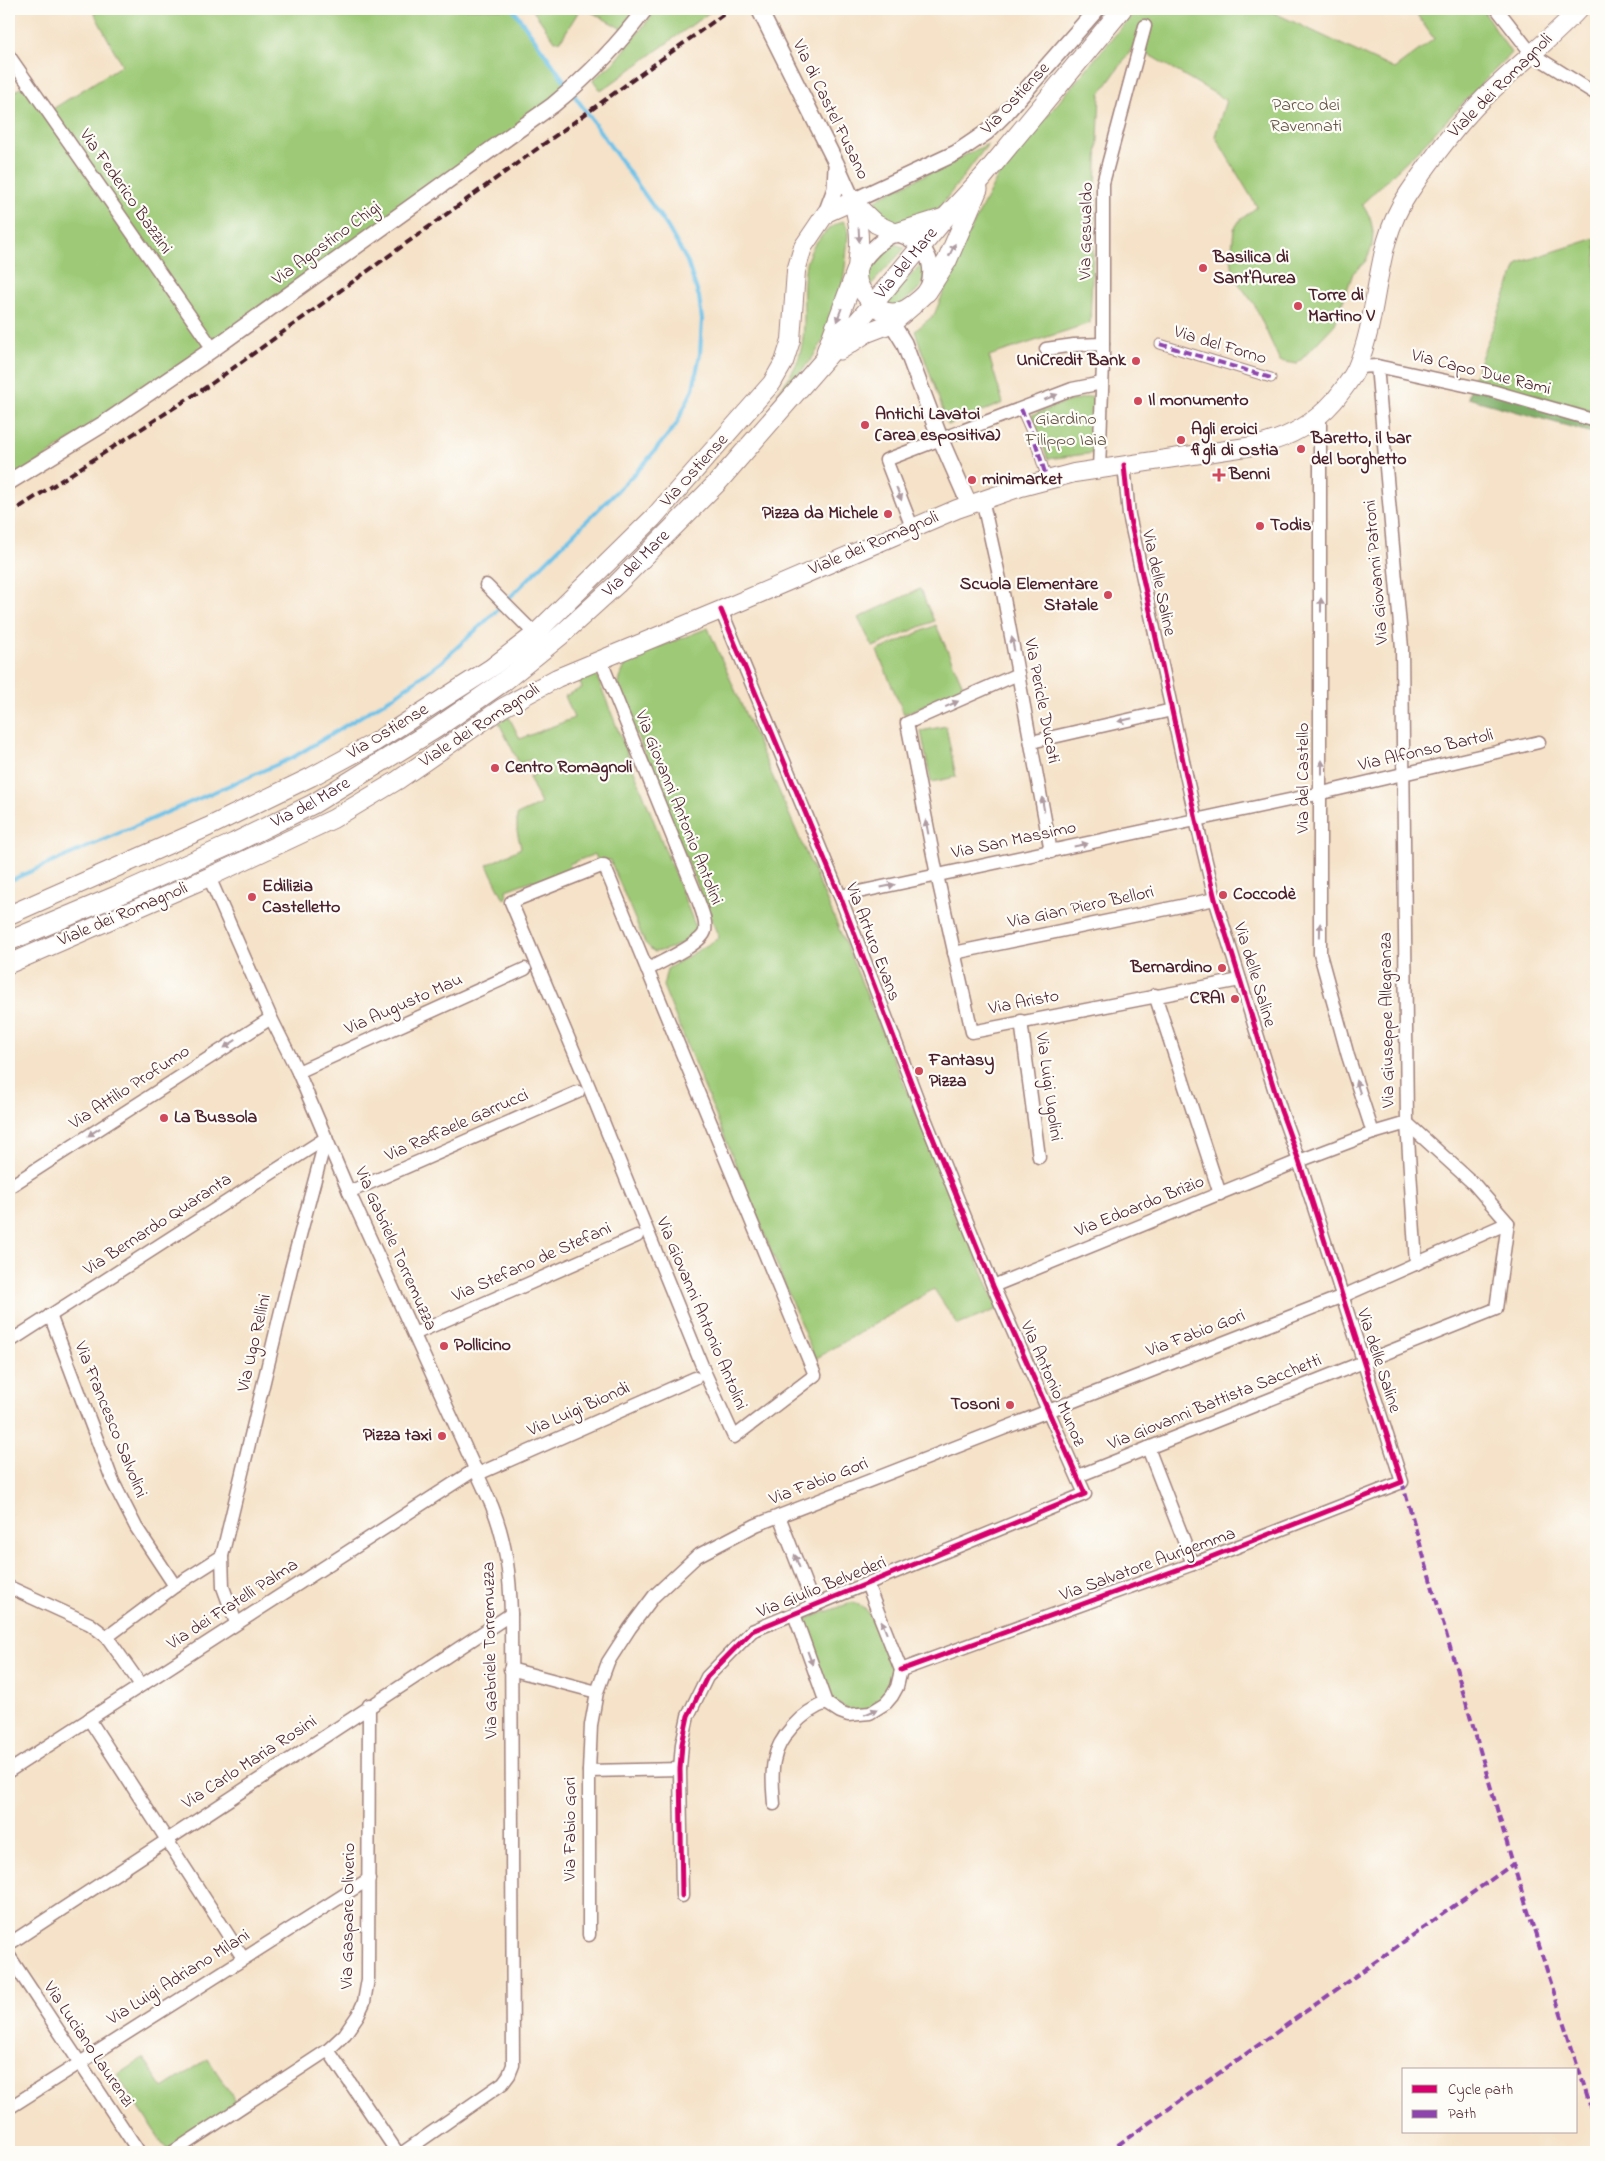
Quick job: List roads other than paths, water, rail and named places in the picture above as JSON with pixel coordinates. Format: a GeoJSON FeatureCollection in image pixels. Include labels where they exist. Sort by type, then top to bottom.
{"type":"FeatureCollection","features":[{"type":"Feature","properties":{"kind":"main road","name":"Via del Mare"},"geometry":{"type":"LineString","coordinates":[[9,941],[126,892],[301,810],[389,758],[487,693],[561,636],[617,584],[718,482],[822,361],[883,313],[921,247],[983,176],[1122,9]]}},
{"type":"Feature","properties":{"kind":"main road","name":"Viale dei Romagnoli"},"geometry":{"type":"LineString","coordinates":[[9,964],[209,877],[360,804],[513,701],[557,678],[976,501],[1047,479],[1124,465],[1218,453],[1263,444],[1302,428],[1320,415],[1342,391],[1357,367],[1365,340],[1384,251],[1399,208],[1436,153],[1464,119],[1579,9]]}},
{"type":"Feature","properties":{"kind":"main road"},"geometry":{"type":"LineString","coordinates":[[822,361],[866,333],[883,313],[920,298],[949,257],[983,176]]}},
{"type":"Feature","properties":{"kind":"main road","name":"Via Ostiense"},"geometry":{"type":"LineString","coordinates":[[9,915],[208,827],[339,762],[491,668],[535,634],[653,518],[772,383],[784,362],[791,340],[794,286],[799,257],[808,237],[826,213],[853,201]]}},
{"type":"Feature","properties":{"kind":"main road"},"geometry":{"type":"LineString","coordinates":[[853,201],[876,224],[896,233],[945,218]]}},
{"type":"Feature","properties":{"kind":"main road"},"geometry":{"type":"LineString","coordinates":[[853,201],[859,232],[857,269],[860,288],[883,313]]}},
{"type":"Feature","properties":{"kind":"main road"},"geometry":{"type":"LineString","coordinates":[[822,361],[857,269]]}},
{"type":"Feature","properties":{"kind":"street","name":"Via Agostino Chigi"},"geometry":{"type":"LineString","coordinates":[[9,482],[104,423],[214,349],[553,105],[584,79],[623,39],[645,9]]}},
{"type":"Feature","properties":{"kind":"street","name":"Via Ostiense"},"geometry":{"type":"LineString","coordinates":[[853,201],[956,153],[987,132],[1004,116],[1097,9]]}},
{"type":"Feature","properties":{"kind":"street"},"geometry":{"type":"LineString","coordinates":[[1497,9],[1532,54],[1596,94]]}},
{"type":"Feature","properties":{"kind":"street","name":"Via di Castel Fusano"},"geometry":{"type":"LineString","coordinates":[[761,12],[853,201]]}},
{"type":"Feature","properties":{"kind":"street","name":"Via Gesualdo"},"geometry":{"type":"LineString","coordinates":[[1099,469],[1103,344],[1103,183],[1145,26]]}},
{"type":"Feature","properties":{"kind":"street","name":"Via Federico Bazzini"},"geometry":{"type":"LineString","coordinates":[[9,56],[214,349]]}},
{"type":"Feature","properties":{"kind":"street"},"geometry":{"type":"LineString","coordinates":[[826,213],[836,183],[836,163]]}},
{"type":"Feature","properties":{"kind":"street"},"geometry":{"type":"LineString","coordinates":[[857,269],[865,257],[882,241],[896,233],[908,237],[921,247],[931,266],[931,279],[906,324],[904,343]]}},
{"type":"Feature","properties":{"kind":"street"},"geometry":{"type":"LineString","coordinates":[[883,313],[904,343],[940,438],[976,501]]}},
{"type":"Feature","properties":{"kind":"street"},"geometry":{"type":"LineString","coordinates":[[1046,349],[1074,345],[1103,344]]}},
{"type":"Feature","properties":{"kind":"street","name":"Via del Forno"},"geometry":{"type":"LineString","coordinates":[[1160,344],[1271,378]]}},
{"type":"Feature","properties":{"kind":"street","name":"Via Capo Due Rami"},"geometry":{"type":"LineString","coordinates":[[1357,367],[1377,366],[1492,391],[1596,420]]}},
{"type":"Feature","properties":{"kind":"street","name":"Via Giovanni Patroni"},"geometry":{"type":"LineString","coordinates":[[1377,366],[1402,648],[1402,775]]}},
{"type":"Feature","properties":{"kind":"street"},"geometry":{"type":"LineString","coordinates":[[912,528],[886,460],[1072,388],[1102,383]]}},
{"type":"Feature","properties":{"kind":"street"},"geometry":{"type":"LineString","coordinates":[[1021,409],[1034,438],[1047,479]]}},
{"type":"Feature","properties":{"kind":"street","name":"Via del Castello"},"geometry":{"type":"LineString","coordinates":[[1320,415],[1322,793],[1320,954],[1348,1056],[1373,1133]]}},
{"type":"Feature","properties":{"kind":"street","name":"Via delle Saline"},"geometry":{"type":"LineString","coordinates":[[1124,465],[1129,515],[1196,820],[1216,899],[1281,1111],[1365,1362],[1402,1482]]}},
{"type":"Feature","properties":{"kind":"street","name":"Via Pericle Ducati"},"geometry":{"type":"LineString","coordinates":[[976,501],[1018,674],[1051,852]]}},
{"type":"Feature","properties":{"kind":"street"},"geometry":{"type":"LineString","coordinates":[[486,585],[535,634]]}},
{"type":"Feature","properties":{"kind":"street","name":"Via Arturo Evans"},"geometry":{"type":"LineString","coordinates":[[721,610],[840,896],[926,1120],[993,1286]]}},
{"type":"Feature","properties":{"kind":"street","name":"Via Giovanni Antonio Antolini"},"geometry":{"type":"LineString","coordinates":[[601,661],[697,897],[705,922],[705,932],[699,940],[647,970]]}},
{"type":"Feature","properties":{"kind":"street","name":"Via Aristo"},"geometry":{"type":"LineString","coordinates":[[1018,674],[907,723],[937,875],[972,1032],[1240,980]]}},
{"type":"Feature","properties":{"kind":"street"},"geometry":{"type":"LineString","coordinates":[[1032,742],[1172,710]]}},
{"type":"Feature","properties":{"kind":"street","name":"Via Alfonso Bartoli"},"geometry":{"type":"LineString","coordinates":[[1196,820],[1402,775],[1539,742]]}},
{"type":"Feature","properties":{"kind":"street","name":"Via Giuseppe Allegranza"},"geometry":{"type":"LineString","coordinates":[[1402,775],[1407,1123],[1416,1264]]}},
{"type":"Feature","properties":{"kind":"street","name":"Via San Massimo"},"geometry":{"type":"LineString","coordinates":[[840,896],[1196,820]]}},
{"type":"Feature","properties":{"kind":"street","name":"Via Giovanni Antonio Antolini"},"geometry":{"type":"LineString","coordinates":[[604,865],[647,970],[815,1375],[734,1437],[705,1373],[589,1087],[511,902],[604,865]]}},
{"type":"Feature","properties":{"kind":"street","name":"Via Gabriele Torremuzza"},"geometry":{"type":"LineString","coordinates":[[209,877],[271,1018],[298,1072],[349,1192],[477,1471],[496,1515],[506,1552],[510,1579],[511,1614],[513,2065],[510,2075],[503,2083],[404,2152]]}},
{"type":"Feature","properties":{"kind":"street","name":"Via Gian Piero Bellori"},"geometry":{"type":"LineString","coordinates":[[954,953],[1216,899]]}},
{"type":"Feature","properties":{"kind":"street","name":"Via Augusto Mau"},"geometry":{"type":"LineString","coordinates":[[298,1072],[525,969]]}},
{"type":"Feature","properties":{"kind":"street"},"geometry":{"type":"LineString","coordinates":[[1155,995],[1220,1194]]}},
{"type":"Feature","properties":{"kind":"street","name":"Via Attilio Profumo"},"geometry":{"type":"LineString","coordinates":[[9,1187],[271,1018]]}},
{"type":"Feature","properties":{"kind":"street","name":"Via Luigi Ugolini"},"geometry":{"type":"LineString","coordinates":[[1021,1021],[1039,1157]]}},
{"type":"Feature","properties":{"kind":"street","name":"Via Raffaele Garrucci"},"geometry":{"type":"LineString","coordinates":[[349,1192],[578,1092]]}},
{"type":"Feature","properties":{"kind":"street"},"geometry":{"type":"LineString","coordinates":[[1407,1123],[1474,1184],[1508,1223]]}},
{"type":"Feature","properties":{"kind":"street","name":"Via Edoardo Brizio"},"geometry":{"type":"LineString","coordinates":[[993,1286],[1299,1161],[1373,1133],[1407,1123]]}},
{"type":"Feature","properties":{"kind":"street","name":"Via Bernardo Quaranta"},"geometry":{"type":"LineString","coordinates":[[9,1342],[326,1138]]}},
{"type":"Feature","properties":{"kind":"street","name":"Via Ugo Rellini"},"geometry":{"type":"LineString","coordinates":[[236,1623],[224,1587],[222,1556],[291,1269],[326,1138]]}},
{"type":"Feature","properties":{"kind":"street","name":"Via Fabio Gori"},"geometry":{"type":"LineString","coordinates":[[589,1935],[589,1771],[596,1692],[608,1662],[630,1628],[654,1596],[697,1556],[756,1525],[1343,1296],[1508,1223]]}},
{"type":"Feature","properties":{"kind":"street","name":"Via Giovanni Battista Sacchetti"},"geometry":{"type":"LineString","coordinates":[[1078,1476],[1496,1309],[1508,1223]]}},
{"type":"Feature","properties":{"kind":"street","name":"Via Stefano de Stefani"},"geometry":{"type":"LineString","coordinates":[[414,1334],[637,1236]]}},
{"type":"Feature","properties":{"kind":"street","name":"Via Antonio Munoz"},"geometry":{"type":"LineString","coordinates":[[993,1286],[1086,1494]]}},
{"type":"Feature","properties":{"kind":"street","name":"Via Francesco Salvolini"},"geometry":{"type":"LineString","coordinates":[[50,1315],[113,1482],[136,1527],[176,1586]]}},
{"type":"Feature","properties":{"kind":"street","name":"Via Luigi Biondi"},"geometry":{"type":"LineString","coordinates":[[477,1471],[695,1378]]}},
{"type":"Feature","properties":{"kind":"street"},"geometry":{"type":"LineString","coordinates":[[1148,1448],[1193,1564]]}},
{"type":"Feature","properties":{"kind":"street","name":"Via dei Fratelli Palma"},"geometry":{"type":"LineString","coordinates":[[9,1771],[236,1623],[477,1471]]}},
{"type":"Feature","properties":{"kind":"street","name":"Via Salvatore Aurigemma"},"geometry":{"type":"LineString","coordinates":[[901,1670],[1193,1564],[1402,1482]]}},
{"type":"Feature","properties":{"kind":"street","name":"Via Giulio Belvederi"},"geometry":{"type":"LineString","coordinates":[[682,1896],[680,1769],[682,1744],[688,1716],[707,1677],[752,1632],[1086,1494]]}},
{"type":"Feature","properties":{"kind":"street"},"geometry":{"type":"LineString","coordinates":[[779,1516],[814,1606]]}},
{"type":"Feature","properties":{"kind":"street"},"geometry":{"type":"LineString","coordinates":[[107,1637],[176,1586],[222,1556]]}},
{"type":"Feature","properties":{"kind":"street"},"geometry":{"type":"LineString","coordinates":[[794,1614],[826,1703],[840,1712],[848,1714],[870,1713],[886,1703],[892,1696],[897,1687],[901,1670],[867,1584]]}},
{"type":"Feature","properties":{"kind":"street"},"geometry":{"type":"LineString","coordinates":[[9,1587],[90,1624],[107,1637],[141,1685]]}},
{"type":"Feature","properties":{"kind":"street","name":"Via Carlo Maria Rosini"},"geometry":{"type":"LineString","coordinates":[[9,1944],[511,1614]]}},
{"type":"Feature","properties":{"kind":"street"},"geometry":{"type":"LineString","coordinates":[[510,1669],[596,1692]]}},
{"type":"Feature","properties":{"kind":"street"},"geometry":{"type":"LineString","coordinates":[[774,1804],[773,1769],[778,1748],[795,1725],[811,1711],[826,1703]]}},
{"type":"Feature","properties":{"kind":"street","name":"Via Gaspare Oliverio"},"geometry":{"type":"LineString","coordinates":[[174,2152],[328,2050],[361,2009],[366,1994],[368,1972],[369,1706]]}},
{"type":"Feature","properties":{"kind":"street"},"geometry":{"type":"LineString","coordinates":[[88,1719],[243,1958]]}},
{"type":"Feature","properties":{"kind":"street"},"geometry":{"type":"LineString","coordinates":[[589,1771],[680,1769]]}},
{"type":"Feature","properties":{"kind":"street","name":"Via Luigi Adriano Milani"},"geometry":{"type":"LineString","coordinates":[[9,2108],[78,2062],[369,1879]]}},
{"type":"Feature","properties":{"kind":"street","name":"Via Luciano Laurenzi"},"geometry":{"type":"LineString","coordinates":[[9,1956],[139,2152]]}},
{"type":"Feature","properties":{"kind":"street"},"geometry":{"type":"LineString","coordinates":[[328,2050],[397,2152]]}},
{"type":"Feature","properties":{"kind":"waterway"},"geometry":{"type":"LineString","coordinates":[[513,9],[568,86]]}},
{"type":"Feature","properties":{"kind":"waterway"},"geometry":{"type":"LineString","coordinates":[[9,881],[292,758],[396,695],[441,662],[489,618],[643,465],[676,425],[693,389],[700,354],[702,320],[699,297],[687,261],[667,226],[572,92]]}},
{"type":"Feature","properties":{"kind":"railway"},"geometry":{"type":"LineString","coordinates":[[9,514],[211,384],[731,9]]}},
{"type":"Feature","properties":{"kind":"place","name":"Basilica di Sant'Aurea"},"geometry":{"type":"Point","coordinates":[1203,268]}},
{"type":"Feature","properties":{"kind":"place","name":"Torre di Martino V"},"geometry":{"type":"Point","coordinates":[1298,306]}},
{"type":"Feature","properties":{"kind":"place","name":"UniCredit Bank"},"geometry":{"type":"Point","coordinates":[1136,361]}},
{"type":"Feature","properties":{"kind":"place","name":"Il monumento"},"geometry":{"type":"Point","coordinates":[1138,401]}},
{"type":"Feature","properties":{"kind":"place","name":"Antichi Lavatoi (area espositiva)"},"geometry":{"type":"Point","coordinates":[865,425]}},
{"type":"Feature","properties":{"kind":"place","name":"Agli eroici figli di Ostia"},"geometry":{"type":"Point","coordinates":[1181,440]}},
{"type":"Feature","properties":{"kind":"place","name":"Baretto, il bar del borghetto"},"geometry":{"type":"Point","coordinates":[1301,449]}},
{"type":"Feature","properties":{"kind":"place","name":"Benni"},"geometry":{"type":"Point","coordinates":[1219,475]}},
{"type":"Feature","properties":{"kind":"place","name":"minimarket"},"geometry":{"type":"Point","coordinates":[972,480]}},
{"type":"Feature","properties":{"kind":"place","name":"Pizza da Michele"},"geometry":{"type":"Point","coordinates":[888,514]}},
{"type":"Feature","properties":{"kind":"place","name":"Todis"},"geometry":{"type":"Point","coordinates":[1260,526]}},
{"type":"Feature","properties":{"kind":"place","name":"Scuola Elementare Statale"},"geometry":{"type":"Point","coordinates":[1108,595]}},
{"type":"Feature","properties":{"kind":"place","name":"Centro Romagnoli"},"geometry":{"type":"Point","coordinates":[495,768]}},
{"type":"Feature","properties":{"kind":"place","name":"Coccodè"},"geometry":{"type":"Point","coordinates":[1223,895]}},
{"type":"Feature","properties":{"kind":"place","name":"Edilizia Castelletto"},"geometry":{"type":"Point","coordinates":[252,897]}},
{"type":"Feature","properties":{"kind":"place","name":"Bernardino"},"geometry":{"type":"Point","coordinates":[1222,968]}},
{"type":"Feature","properties":{"kind":"place","name":"CRAI"},"geometry":{"type":"Point","coordinates":[1235,999]}},
{"type":"Feature","properties":{"kind":"place","name":"Fantasy Pizza"},"geometry":{"type":"Point","coordinates":[919,1071]}},
{"type":"Feature","properties":{"kind":"place","name":"La Bussola"},"geometry":{"type":"Point","coordinates":[164,1118]}},
{"type":"Feature","properties":{"kind":"place","name":"Pollicino"},"geometry":{"type":"Point","coordinates":[444,1346]}},
{"type":"Feature","properties":{"kind":"place","name":"Tosoni"},"geometry":{"type":"Point","coordinates":[1010,1405]}},
{"type":"Feature","properties":{"kind":"place","name":"Pizza taxi"},"geometry":{"type":"Point","coordinates":[442,1436]}},
{"type":"Feature","properties":{"kind":"park label","name":"Parco dei Ravennati"},"geometry":{"type":"Point","coordinates":[1306,116]}},
{"type":"Feature","properties":{"kind":"park label","name":"Giardino Filippo Iaia"},"geometry":{"type":"Point","coordinates":[1066,430]}}]}
